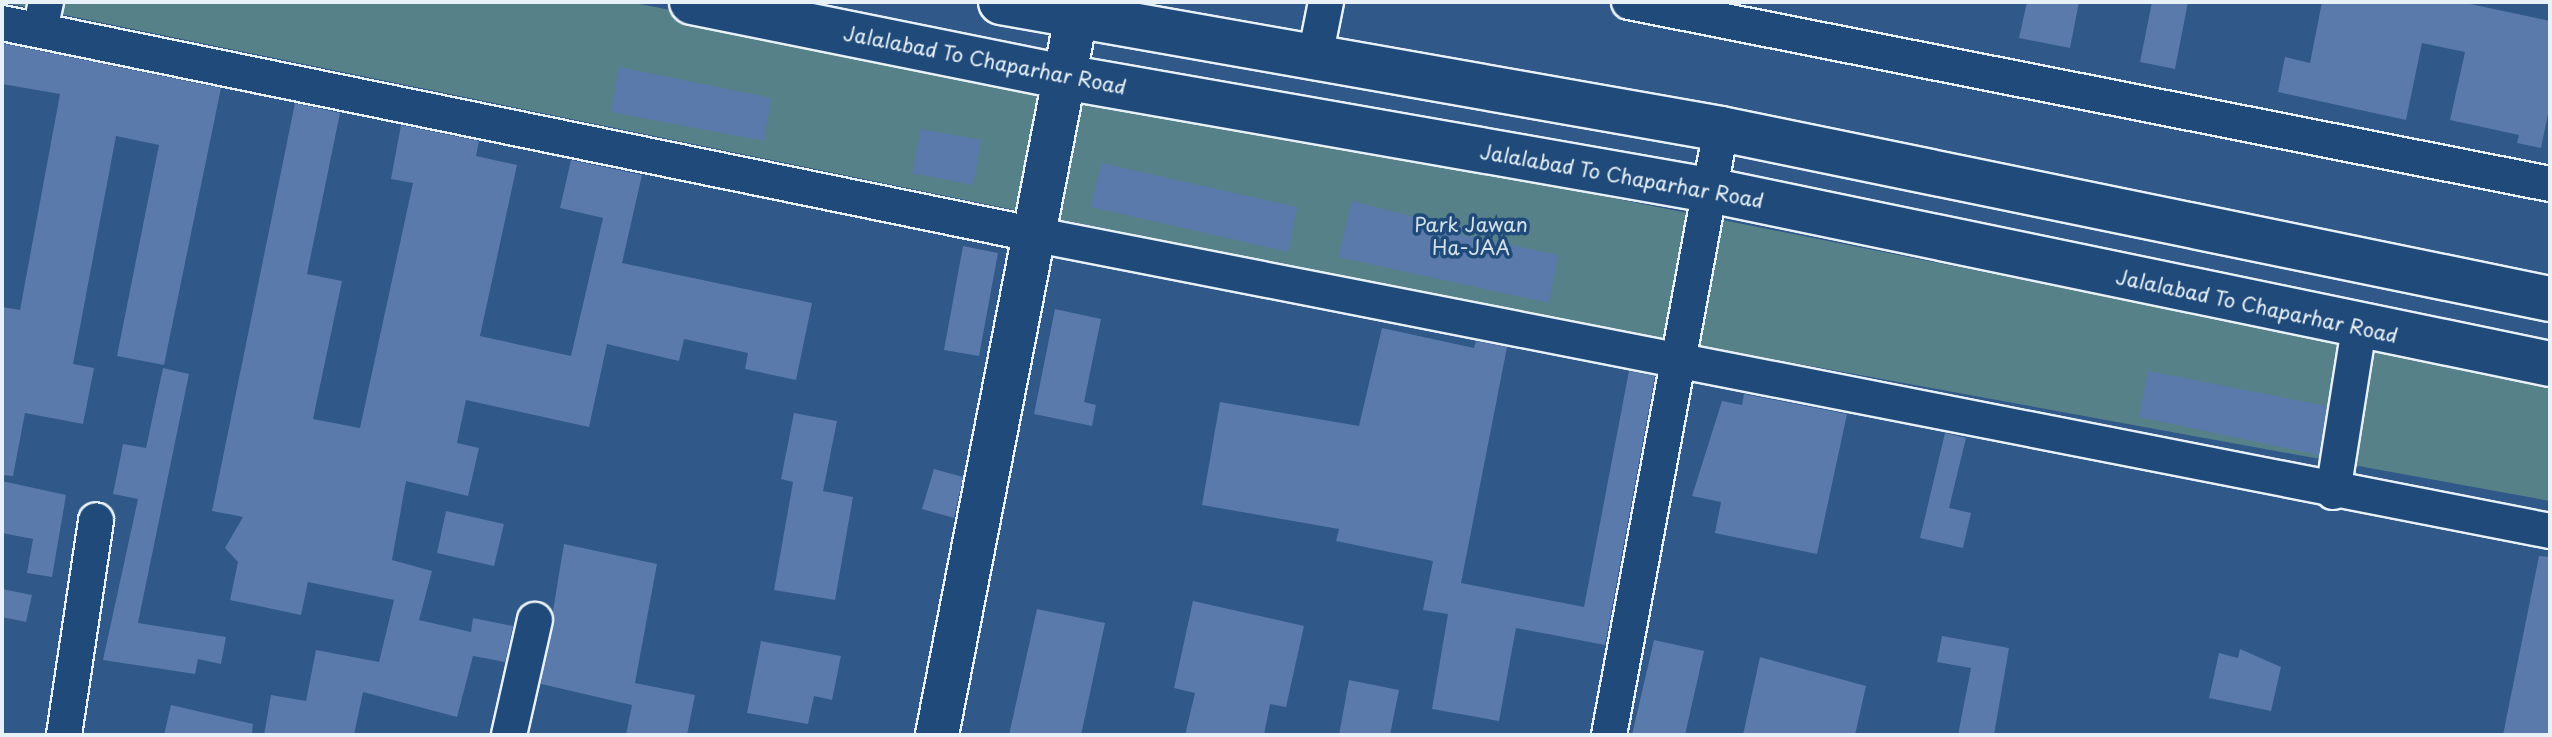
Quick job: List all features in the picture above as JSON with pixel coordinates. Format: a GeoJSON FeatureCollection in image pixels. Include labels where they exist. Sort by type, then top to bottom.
{"type":"FeatureCollection","features":[{"type":"Feature","properties":{"kind":"main road","name":"Jalalabad To Chaparhar Road"},"geometry":{"type":"LineString","coordinates":[[692,2],[1064,77],[1709,190],[2359,328],[2550,364]]}},
{"type":"Feature","properties":{"kind":"main road"},"geometry":{"type":"LineString","coordinates":[[1001,2],[1314,62],[1721,129],[2550,299]]}},
{"type":"Feature","properties":{"kind":"street"},"geometry":{"type":"LineString","coordinates":[[1314,62],[1326,2]]}},
{"type":"Feature","properties":{"kind":"street"},"geometry":{"type":"LineString","coordinates":[[1629,2],[2550,184]]}},
{"type":"Feature","properties":{"kind":"street"},"geometry":{"type":"LineString","coordinates":[[2,23],[43,16],[1032,234],[1677,357],[2333,492],[2550,531]]}},
{"type":"Feature","properties":{"kind":"street"},"geometry":{"type":"LineString","coordinates":[[937,735],[1076,17]]}},
{"type":"Feature","properties":{"kind":"street"},"geometry":{"type":"LineString","coordinates":[[1609,735],[1721,129]]}},
{"type":"Feature","properties":{"kind":"street"},"geometry":{"type":"LineString","coordinates":[[2333,492],[2359,328]]}},
{"type":"Feature","properties":{"kind":"street"},"geometry":{"type":"LineString","coordinates":[[64,735],[96,520]]}},
{"type":"Feature","properties":{"kind":"street"},"geometry":{"type":"LineString","coordinates":[[509,735],[535,620]]}},
{"type":"Feature","properties":{"kind":"green space","name":"Park Jawan Ha-JAA"},"geometry":{"type":"Polygon","coordinates":[[[2,2],[630,2],[2550,385],[2550,501],[1487,307],[2,2]]]}},
{"type":"Feature","properties":{"kind":"building"},"geometry":{"type":"Polygon","coordinates":[[[2027,2],[2079,2],[2070,48],[2019,38],[2027,2]]]}},
{"type":"Feature","properties":{"kind":"building"},"geometry":{"type":"Polygon","coordinates":[[[2152,2],[2188,2],[2175,69],[2140,62],[2152,2]]]}},
{"type":"Feature","properties":{"kind":"building"},"geometry":{"type":"Polygon","coordinates":[[[2322,2],[2461,2],[2550,21],[2550,104],[2541,148],[2517,143],[2519,135],[2450,120],[2465,52],[2422,43],[2406,120],[2278,92],[2285,57],[2310,63],[2322,2]]]}},
{"type":"Feature","properties":{"kind":"building"},"geometry":{"type":"Polygon","coordinates":[[[2,43],[221,88],[164,365],[117,356],[159,145],[116,136],[73,364],[94,368],[83,424],[25,413],[13,476],[2,475],[2,307],[20,310],[60,94],[2,84],[2,43]]]}},
{"type":"Feature","properties":{"kind":"building"},"geometry":{"type":"Polygon","coordinates":[[[619,67],[771,98],[764,141],[611,112],[619,67]]]}},
{"type":"Feature","properties":{"kind":"building"},"geometry":{"type":"Polygon","coordinates":[[[295,103],[340,113],[307,274],[342,281],[313,419],[360,428],[413,183],[391,179],[401,125],[479,141],[476,156],[517,165],[480,336],[571,356],[603,218],[560,208],[571,160],[642,175],[622,263],[812,303],[796,380],[745,369],[748,353],[684,339],[679,361],[607,344],[589,427],[466,400],[457,443],[479,448],[468,496],[406,481],[392,560],[432,571],[419,620],[471,632],[473,618],[513,626],[505,662],[473,656],[457,717],[363,692],[354,735],[264,735],[271,695],[306,701],[316,650],[379,662],[394,600],[308,582],[301,615],[230,600],[238,562],[225,548],[243,517],[212,511],[295,103]]]}},
{"type":"Feature","properties":{"kind":"building"},"geometry":{"type":"Polygon","coordinates":[[[921,129],[981,140],[973,185],[912,173],[921,129]]]}},
{"type":"Feature","properties":{"kind":"building"},"geometry":{"type":"Polygon","coordinates":[[[1101,163],[1297,207],[1288,252],[1091,207],[1101,163]]]}},
{"type":"Feature","properties":{"kind":"building"},"geometry":{"type":"Polygon","coordinates":[[[1352,201],[1445,225],[1444,231],[1558,255],[1549,303],[1338,257],[1352,201]]]}},
{"type":"Feature","properties":{"kind":"building"},"geometry":{"type":"Polygon","coordinates":[[[963,246],[998,253],[979,356],[944,350],[963,246]]]}},
{"type":"Feature","properties":{"kind":"building"},"geometry":{"type":"Polygon","coordinates":[[[1055,309],[1101,319],[1084,402],[1096,405],[1092,426],[1034,414],[1055,309]]]}},
{"type":"Feature","properties":{"kind":"building"},"geometry":{"type":"Polygon","coordinates":[[[1382,328],[1474,348],[1476,341],[1507,347],[1461,583],[1584,607],[1629,371],[1655,376],[1605,645],[1516,628],[1499,721],[1432,709],[1448,614],[1423,610],[1433,561],[1336,541],[1339,529],[1202,505],[1220,402],[1359,426],[1382,328]]]}},
{"type":"Feature","properties":{"kind":"building"},"geometry":{"type":"Polygon","coordinates":[[[163,368],[189,374],[138,623],[226,637],[221,664],[198,659],[195,674],[103,660],[138,499],[113,494],[123,444],[146,448],[163,368]]]}},
{"type":"Feature","properties":{"kind":"building"},"geometry":{"type":"Polygon","coordinates":[[[2148,371],[2326,406],[2319,455],[2139,417],[2148,371]]]}},
{"type":"Feature","properties":{"kind":"building"},"geometry":{"type":"Polygon","coordinates":[[[1744,394],[1847,414],[1817,554],[1715,533],[1721,502],[1692,496],[1722,401],[1742,405],[1744,394]]]}},
{"type":"Feature","properties":{"kind":"building"},"geometry":{"type":"Polygon","coordinates":[[[794,413],[837,421],[823,491],[853,497],[835,600],[774,590],[793,482],[781,479],[794,413]]]}},
{"type":"Feature","properties":{"kind":"building"},"geometry":{"type":"Polygon","coordinates":[[[1945,433],[1966,438],[1949,508],[1971,513],[1963,548],[1920,538],[1945,433]]]}},
{"type":"Feature","properties":{"kind":"building"},"geometry":{"type":"Polygon","coordinates":[[[934,469],[963,477],[954,518],[922,509],[934,469]]]}},
{"type":"Feature","properties":{"kind":"building"},"geometry":{"type":"Polygon","coordinates":[[[2,481],[66,495],[52,577],[27,573],[33,539],[2,533],[2,481]]]}},
{"type":"Feature","properties":{"kind":"building"},"geometry":{"type":"Polygon","coordinates":[[[446,511],[504,524],[494,566],[437,553],[446,511]]]}},
{"type":"Feature","properties":{"kind":"building"},"geometry":{"type":"Polygon","coordinates":[[[564,544],[657,564],[635,683],[695,695],[687,735],[626,735],[632,705],[541,684],[564,544]]]}},
{"type":"Feature","properties":{"kind":"building"},"geometry":{"type":"Polygon","coordinates":[[[2539,556],[2550,557],[2550,735],[2503,735],[2539,556]]]}},
{"type":"Feature","properties":{"kind":"building"},"geometry":{"type":"Polygon","coordinates":[[[2,589],[32,595],[26,622],[2,617],[2,589]]]}},
{"type":"Feature","properties":{"kind":"building"},"geometry":{"type":"Polygon","coordinates":[[[1193,601],[1304,626],[1286,707],[1270,704],[1264,735],[1185,735],[1195,693],[1174,688],[1193,601]]]}},
{"type":"Feature","properties":{"kind":"building"},"geometry":{"type":"Polygon","coordinates":[[[1037,609],[1105,623],[1081,735],[1009,735],[1037,609]]]}},
{"type":"Feature","properties":{"kind":"building"},"geometry":{"type":"Polygon","coordinates":[[[1942,636],[2009,648],[1994,735],[1958,735],[1971,668],[1937,662],[1942,636]]]}},
{"type":"Feature","properties":{"kind":"building"},"geometry":{"type":"Polygon","coordinates":[[[1654,640],[1704,651],[1685,735],[1632,735],[1654,640]]]}},
{"type":"Feature","properties":{"kind":"building"},"geometry":{"type":"Polygon","coordinates":[[[761,641],[841,656],[832,700],[814,696],[808,724],[747,713],[761,641]]]}},
{"type":"Feature","properties":{"kind":"building"},"geometry":{"type":"Polygon","coordinates":[[[2240,649],[2281,667],[2271,711],[2209,698],[2219,653],[2238,658],[2240,649]]]}},
{"type":"Feature","properties":{"kind":"building"},"geometry":{"type":"Polygon","coordinates":[[[1760,657],[1866,686],[1855,735],[1743,735],[1760,657]]]}},
{"type":"Feature","properties":{"kind":"building"},"geometry":{"type":"Polygon","coordinates":[[[1349,680],[1399,690],[1390,735],[1339,735],[1349,680]]]}},
{"type":"Feature","properties":{"kind":"building"},"geometry":{"type":"Polygon","coordinates":[[[171,705],[253,724],[252,735],[164,735],[171,705]]]}}]}
